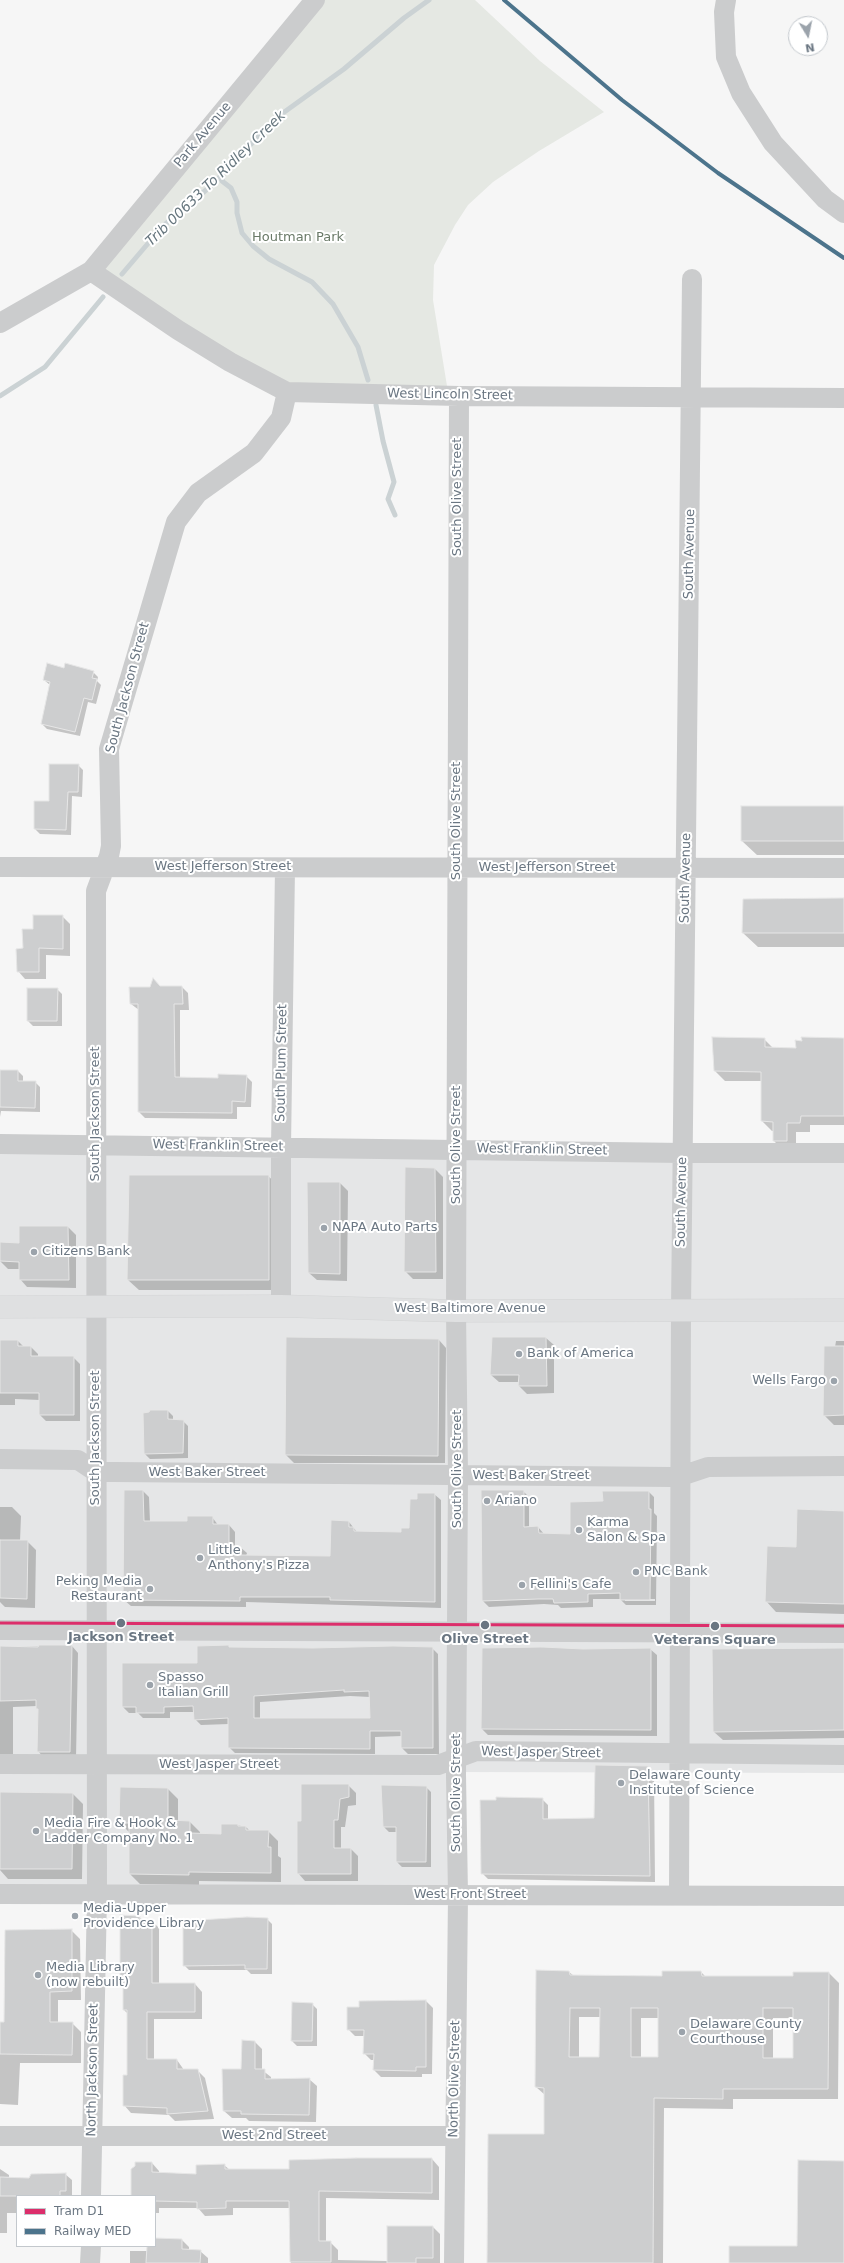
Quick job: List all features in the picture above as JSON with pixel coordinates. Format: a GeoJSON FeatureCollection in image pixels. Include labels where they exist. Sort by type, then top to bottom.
{"type":"FeatureCollection","features":[{"type":"Feature","properties":{"kind":"main road","name":"West Baltimore Avenue"},"geometry":{"type":"LineString","coordinates":[[0,1307],[96,1308],[281,1306],[456,1311],[681,1309],[844,1310]]}},
{"type":"Feature","properties":{"kind":"street","name":"Park Avenue"},"geometry":{"type":"LineString","coordinates":[[91,271],[315,0]]}},
{"type":"Feature","properties":{"kind":"street"},"geometry":{"type":"LineString","coordinates":[[726,0],[724,12],[726,57],[741,93],[773,143],[825,200],[844,213]]}},
{"type":"Feature","properties":{"kind":"street"},"geometry":{"type":"LineString","coordinates":[[0,323],[91,271]]}},
{"type":"Feature","properties":{"kind":"street","name":"West Lincoln Street"},"geometry":{"type":"LineString","coordinates":[[91,271],[178,330],[230,362],[287,392],[459,396],[844,398]]}},
{"type":"Feature","properties":{"kind":"street","name":"South Avenue"},"geometry":{"type":"LineString","coordinates":[[681,1476],[681,1309],[692,397],[692,279]]}},
{"type":"Feature","properties":{"kind":"street","name":"South Jackson Street"},"geometry":{"type":"LineString","coordinates":[[97,1895],[95,1764],[96,891],[106,867],[110,846],[109,749],[176,522],[198,492],[254,454],[281,418],[287,392]]}},
{"type":"Feature","properties":{"kind":"street","name":"South Olive Street"},"geometry":{"type":"LineString","coordinates":[[458,1895],[456,1760],[458,1475],[456,1311],[458,1149],[459,396]]}},
{"type":"Feature","properties":{"kind":"street","name":"West Jefferson Street"},"geometry":{"type":"LineString","coordinates":[[0,867],[844,868]]}},
{"type":"Feature","properties":{"kind":"street","name":"South Plum Street"},"geometry":{"type":"LineString","coordinates":[[281,1306],[281,1147],[285,868]]}},
{"type":"Feature","properties":{"kind":"street","name":"West Franklin Street"},"geometry":{"type":"LineString","coordinates":[[0,1144],[683,1153],[844,1152]]}},
{"type":"Feature","properties":{"kind":"street"},"geometry":{"type":"LineString","coordinates":[[0,1459],[78,1460],[96,1472]]}},
{"type":"Feature","properties":{"kind":"street","name":"West Baker Street"},"geometry":{"type":"LineString","coordinates":[[96,1472],[681,1476],[708,1467],[844,1466]]}},
{"type":"Feature","properties":{"kind":"street"},"geometry":{"type":"LineString","coordinates":[[679,1895],[681,1476]]}},
{"type":"Feature","properties":{"kind":"street"},"geometry":{"type":"LineString","coordinates":[[0,1616],[96,1623],[680,1626],[844,1633]]}},
{"type":"Feature","properties":{"kind":"street"},"geometry":{"type":"LineString","coordinates":[[680,1626],[844,1620]]}},
{"type":"Feature","properties":{"kind":"street"},"geometry":{"type":"LineString","coordinates":[[0,1630],[96,1623]]}},
{"type":"Feature","properties":{"kind":"street","name":"West Jasper Street"},"geometry":{"type":"LineString","coordinates":[[0,1764],[438,1765],[456,1760],[476,1751],[844,1756]]}},
{"type":"Feature","properties":{"kind":"street","name":"West Front Street"},"geometry":{"type":"LineString","coordinates":[[0,1894],[844,1896]]}},
{"type":"Feature","properties":{"kind":"street","name":"North Jackson Street"},"geometry":{"type":"LineString","coordinates":[[91,2195],[97,1895]]}},
{"type":"Feature","properties":{"kind":"street","name":"North Olive Street"},"geometry":{"type":"LineString","coordinates":[[454,2263],[458,1895]]}},
{"type":"Feature","properties":{"kind":"street","name":"West 2nd Street"},"geometry":{"type":"LineString","coordinates":[[0,2136],[455,2136]]}},
{"type":"Feature","properties":{"kind":"street"},"geometry":{"type":"LineString","coordinates":[[90,2247],[90,2263]]}},
{"type":"Feature","properties":{"kind":"shaded area"},"geometry":{"type":"Polygon","coordinates":[[[0,1145],[844,1147],[844,1773],[450,1772],[449,1888],[0,1887],[0,1145]]]}},
{"type":"Feature","properties":{"kind":"green space","name":"Houtman Park"},"geometry":{"type":"Polygon","coordinates":[[[315,0],[475,0],[540,61],[604,112],[539,151],[493,182],[468,205],[455,225],[434,265],[433,300],[447,386],[287,392],[91,271],[315,0]]]}},
{"type":"Feature","properties":{"kind":"building"},"geometry":{"type":"Polygon","coordinates":[[[47,663],[64,668],[65,663],[94,671],[92,678],[97,679],[92,700],[84,698],[75,732],[41,724],[50,682],[43,680],[47,663]]]}},
{"type":"Feature","properties":{"kind":"building"},"geometry":{"type":"Polygon","coordinates":[[[49,764],[79,764],[78,792],[68,792],[66,830],[34,829],[34,801],[49,801],[49,764]]]}},
{"type":"Feature","properties":{"kind":"building"},"geometry":{"type":"Polygon","coordinates":[[[741,806],[844,806],[844,841],[741,841],[741,806]]]}},
{"type":"Feature","properties":{"kind":"building"},"geometry":{"type":"Polygon","coordinates":[[[844,898],[844,933],[742,933],[743,899],[844,898]]]}},
{"type":"Feature","properties":{"kind":"building"},"geometry":{"type":"Polygon","coordinates":[[[33,915],[63,915],[63,949],[39,948],[39,972],[17,972],[16,949],[23,948],[22,929],[33,929],[33,915]]]}},
{"type":"Feature","properties":{"kind":"building"},"geometry":{"type":"Polygon","coordinates":[[[153,978],[160,986],[182,986],[183,1004],[174,1004],[175,1077],[218,1078],[218,1074],[247,1075],[245,1102],[232,1101],[232,1113],[138,1112],[138,1004],[130,1004],[129,987],[150,987],[153,978]]]}},
{"type":"Feature","properties":{"kind":"building"},"geometry":{"type":"Polygon","coordinates":[[[27,988],[58,988],[57,1021],[27,1021],[27,988]]]}},
{"type":"Feature","properties":{"kind":"building"},"geometry":{"type":"Polygon","coordinates":[[[712,1037],[765,1038],[765,1047],[796,1048],[795,1040],[802,1041],[801,1037],[844,1038],[844,1116],[801,1116],[800,1123],[787,1123],[787,1141],[773,1141],[773,1122],[761,1121],[761,1072],[714,1071],[712,1037]]]}},
{"type":"Feature","properties":{"kind":"building"},"geometry":{"type":"Polygon","coordinates":[[[0,1070],[18,1070],[18,1081],[36,1081],[35,1108],[0,1107],[0,1070]]]}},
{"type":"Feature","properties":{"kind":"building"},"geometry":{"type":"Polygon","coordinates":[[[405,1167],[435,1168],[436,1272],[404,1272],[405,1167]]]}},
{"type":"Feature","properties":{"kind":"building"},"geometry":{"type":"Polygon","coordinates":[[[129,1175],[269,1175],[269,1280],[127,1280],[129,1175]]]}},
{"type":"Feature","properties":{"kind":"building","name":"NAPA Auto Parts"},"geometry":{"type":"Polygon","coordinates":[[[307,1182],[340,1182],[340,1274],[308,1273],[307,1182]]]}},
{"type":"Feature","properties":{"kind":"building","name":"Citizens Bank"},"geometry":{"type":"Polygon","coordinates":[[[19,1226],[68,1226],[69,1280],[19,1280],[19,1262],[0,1261],[0,1242],[19,1243],[19,1226]]]}},
{"type":"Feature","properties":{"kind":"building"},"geometry":{"type":"Polygon","coordinates":[[[286,1337],[439,1339],[438,1456],[285,1455],[286,1337]]]}},
{"type":"Feature","properties":{"kind":"building","name":"Bank of America"},"geometry":{"type":"Polygon","coordinates":[[[492,1337],[546,1337],[547,1386],[518,1386],[519,1375],[490,1375],[492,1337]]]}},
{"type":"Feature","properties":{"kind":"building"},"geometry":{"type":"Polygon","coordinates":[[[0,1340],[18,1340],[18,1346],[31,1346],[31,1356],[74,1356],[74,1415],[39,1415],[39,1393],[0,1393],[0,1340]]]}},
{"type":"Feature","properties":{"kind":"building","name":"Wells Fargo"},"geometry":{"type":"Polygon","coordinates":[[[824,1346],[844,1346],[844,1415],[823,1416],[824,1346]]]}},
{"type":"Feature","properties":{"kind":"building"},"geometry":{"type":"Polygon","coordinates":[[[150,1410],[168,1410],[168,1419],[184,1420],[183,1453],[144,1454],[143,1413],[149,1412],[150,1410]]]}},
{"type":"Feature","properties":{"kind":"building"},"geometry":{"type":"Polygon","coordinates":[[[124,1490],[143,1490],[144,1521],[187,1521],[187,1516],[213,1516],[213,1524],[229,1524],[229,1546],[241,1546],[240,1555],[330,1556],[331,1520],[349,1521],[349,1527],[354,1527],[354,1531],[401,1532],[401,1528],[409,1528],[410,1499],[417,1499],[417,1493],[435,1493],[435,1602],[330,1600],[330,1597],[240,1597],[240,1601],[123,1600],[124,1490]]]}},
{"type":"Feature","properties":{"kind":"building"},"geometry":{"type":"Polygon","coordinates":[[[481,1490],[524,1490],[524,1527],[538,1526],[539,1533],[570,1534],[570,1502],[603,1501],[602,1491],[649,1491],[649,1509],[651,1509],[650,1600],[620,1600],[620,1593],[588,1594],[588,1602],[554,1603],[553,1599],[482,1601],[481,1490]]]}},
{"type":"Feature","properties":{"kind":"building"},"geometry":{"type":"Polygon","coordinates":[[[797,1509],[844,1511],[844,1604],[765,1602],[767,1546],[796,1547],[797,1509]]]}},
{"type":"Feature","properties":{"kind":"building"},"geometry":{"type":"Polygon","coordinates":[[[0,1540],[28,1540],[27,1599],[0,1598],[0,1540]]]}},
{"type":"Feature","properties":{"kind":"building"},"geometry":{"type":"Polygon","coordinates":[[[39,1645],[72,1645],[70,1752],[37,1752],[38,1709],[36,1709],[36,1700],[0,1701],[0,1646],[38,1647],[39,1645]]]}},
{"type":"Feature","properties":{"kind":"building"},"geometry":{"type":"Polygon","coordinates":[[[229,1645],[229,1647],[313,1648],[393,1646],[433,1647],[433,1748],[401,1748],[401,1731],[370,1731],[370,1749],[228,1748],[228,1718],[194,1720],[193,1706],[164,1707],[164,1713],[136,1713],[136,1707],[122,1707],[122,1663],[197,1663],[197,1646],[229,1645]],[[344,1690],[254,1696],[254,1718],[370,1718],[369,1691],[344,1692],[344,1690]]]}},
{"type":"Feature","properties":{"kind":"building"},"geometry":{"type":"Polygon","coordinates":[[[542,1647],[583,1649],[651,1648],[651,1730],[481,1729],[482,1648],[542,1647]]]}},
{"type":"Feature","properties":{"kind":"building"},"geometry":{"type":"Polygon","coordinates":[[[844,1648],[844,1730],[713,1732],[712,1649],[844,1648]]]}},
{"type":"Feature","properties":{"kind":"building"},"geometry":{"type":"Polygon","coordinates":[[[595,1765],[648,1766],[650,1876],[481,1874],[480,1800],[496,1800],[496,1797],[543,1798],[543,1819],[594,1818],[595,1765]]]}},
{"type":"Feature","properties":{"kind":"building"},"geometry":{"type":"Polygon","coordinates":[[[301,1784],[349,1784],[349,1797],[340,1799],[338,1820],[334,1820],[334,1848],[351,1848],[351,1874],[297,1874],[297,1821],[301,1821],[301,1784]]]}},
{"type":"Feature","properties":{"kind":"building"},"geometry":{"type":"Polygon","coordinates":[[[381,1785],[427,1786],[426,1862],[396,1862],[396,1827],[383,1827],[381,1785]]]}},
{"type":"Feature","properties":{"kind":"building"},"geometry":{"type":"Polygon","coordinates":[[[120,1787],[168,1788],[168,1820],[190,1821],[190,1833],[221,1834],[221,1824],[238,1824],[238,1826],[246,1826],[246,1830],[269,1830],[268,1847],[271,1847],[271,1873],[189,1872],[189,1875],[129,1874],[129,1823],[119,1823],[120,1787]]]}},
{"type":"Feature","properties":{"kind":"building","name":"Media Fire & Hook & Ladder Company No. 1"},"geometry":{"type":"Polygon","coordinates":[[[0,1792],[73,1793],[72,1869],[0,1869],[0,1792]]]}},
{"type":"Feature","properties":{"kind":"building"},"geometry":{"type":"Polygon","coordinates":[[[120,1915],[140,1916],[140,1919],[152,1920],[152,1983],[195,1983],[195,2012],[147,2012],[147,2059],[177,2059],[177,2069],[198,2069],[208,2111],[167,2114],[167,2108],[123,2106],[123,2075],[127,2075],[127,2010],[123,2010],[123,1986],[120,1986],[120,1915]]]}},
{"type":"Feature","properties":{"kind":"building"},"geometry":{"type":"Polygon","coordinates":[[[247,1917],[268,1918],[267,1969],[245,1969],[245,1965],[183,1966],[183,1921],[247,1917]]]}},
{"type":"Feature","properties":{"kind":"building"},"geometry":{"type":"Polygon","coordinates":[[[72,1929],[72,1991],[50,1992],[50,2022],[73,2022],[72,2055],[0,2054],[0,2022],[4,2022],[5,1930],[72,1929]]]}},
{"type":"Feature","properties":{"kind":"building"},"geometry":{"type":"Polygon","coordinates":[[[536,1970],[569,1971],[570,1975],[662,1976],[662,1971],[701,1971],[702,1976],[793,1976],[793,1972],[829,1972],[828,2089],[723,2089],[723,2099],[654,2098],[653,2263],[487,2263],[488,2134],[544,2134],[544,2088],[535,2087],[536,1970]],[[570,2008],[569,2057],[599,2057],[600,2008],[570,2008]],[[631,2008],[631,2057],[658,2057],[658,2008],[631,2008]],[[763,2008],[763,2058],[793,2058],[793,2008],[763,2008]]]}},
{"type":"Feature","properties":{"kind":"building"},"geometry":{"type":"Polygon","coordinates":[[[426,2000],[426,2067],[416,2067],[416,2071],[373,2070],[374,2054],[363,2054],[364,2030],[347,2030],[347,2007],[359,2007],[359,2001],[426,2000]]]}},
{"type":"Feature","properties":{"kind":"building"},"geometry":{"type":"Polygon","coordinates":[[[292,2002],[313,2003],[312,2041],[291,2041],[292,2002]]]}},
{"type":"Feature","properties":{"kind":"building"},"geometry":{"type":"Polygon","coordinates":[[[242,2040],[255,2041],[255,2069],[265,2069],[265,2079],[310,2078],[309,2115],[241,2114],[241,2111],[223,2111],[222,2069],[241,2069],[242,2040]]]}},
{"type":"Feature","properties":{"kind":"building"},"geometry":{"type":"Polygon","coordinates":[[[432,2158],[432,2193],[319,2191],[319,2241],[331,2241],[331,2262],[290,2262],[289,2201],[226,2201],[226,2208],[197,2209],[197,2202],[156,2201],[156,2195],[131,2195],[131,2169],[135,2166],[135,2162],[152,2162],[152,2172],[196,2174],[196,2165],[225,2164],[225,2169],[289,2169],[289,2160],[432,2158]]]}},
{"type":"Feature","properties":{"kind":"building"},"geometry":{"type":"Polygon","coordinates":[[[798,2160],[844,2161],[844,2263],[729,2263],[729,2246],[797,2246],[798,2160]]]}},
{"type":"Feature","properties":{"kind":"building"},"geometry":{"type":"Polygon","coordinates":[[[66,2173],[66,2191],[60,2191],[60,2195],[0,2196],[0,2177],[29,2178],[31,2174],[66,2173]]]}},
{"type":"Feature","properties":{"kind":"building"},"geometry":{"type":"Polygon","coordinates":[[[387,2226],[433,2226],[433,2258],[416,2258],[416,2263],[387,2263],[387,2226]]]}},
{"type":"Feature","properties":{"kind":"building"},"geometry":{"type":"Polygon","coordinates":[[[156,2238],[182,2239],[182,2249],[201,2250],[200,2263],[146,2263],[147,2247],[156,2247],[156,2238]]]}},
{"type":"Feature","properties":{"kind":"waterway","name":"Trib 00633 To Ridley Creek"},"geometry":{"type":"LineString","coordinates":[[122,274],[162,227],[212,185],[276,118],[344,69],[404,18],[429,0]]}},
{"type":"Feature","properties":{"kind":"waterway"},"geometry":{"type":"LineString","coordinates":[[223,174],[222,181],[231,188],[237,202],[237,213],[242,233],[253,246],[269,259],[312,282],[333,304],[358,347],[368,380]]}},
{"type":"Feature","properties":{"kind":"waterway","name":"Trib 00633 To Ridley Creek"},"geometry":{"type":"LineString","coordinates":[[0,396],[45,367],[103,297]]}},
{"type":"Feature","properties":{"kind":"waterway"},"geometry":{"type":"LineString","coordinates":[[376,405],[383,441],[394,482],[388,499],[395,515]]}},
{"type":"Feature","properties":{"kind":"tram line","name":"D1"},"geometry":{"type":"LineString","coordinates":[[0,1623],[844,1626]]}},
{"type":"Feature","properties":{"kind":"rail line","name":"MED"},"geometry":{"type":"LineString","coordinates":[[504,0],[622,100],[718,173],[844,258]]}},
{"type":"Feature","properties":{"kind":"place","name":"NAPA Auto Parts"},"geometry":{"type":"Point","coordinates":[324,1228]}},
{"type":"Feature","properties":{"kind":"place","name":"Citizens Bank"},"geometry":{"type":"Point","coordinates":[34,1252]}},
{"type":"Feature","properties":{"kind":"place","name":"Bank of America"},"geometry":{"type":"Point","coordinates":[519,1354]}},
{"type":"Feature","properties":{"kind":"place","name":"Wells Fargo"},"geometry":{"type":"Point","coordinates":[834,1381]}},
{"type":"Feature","properties":{"kind":"place","name":"Ariano"},"geometry":{"type":"Point","coordinates":[487,1501]}},
{"type":"Feature","properties":{"kind":"place","name":"Karma Salon & Spa"},"geometry":{"type":"Point","coordinates":[579,1530]}},
{"type":"Feature","properties":{"kind":"place","name":"Little Anthony's Pizza"},"geometry":{"type":"Point","coordinates":[200,1558]}},
{"type":"Feature","properties":{"kind":"place","name":"PNC Bank"},"geometry":{"type":"Point","coordinates":[636,1572]}},
{"type":"Feature","properties":{"kind":"place","name":"Fellini's Cafe"},"geometry":{"type":"Point","coordinates":[522,1585]}},
{"type":"Feature","properties":{"kind":"place","name":"Peking Media Restaurant"},"geometry":{"type":"Point","coordinates":[150,1589]}},
{"type":"Feature","properties":{"kind":"place","name":"Jackson Street"},"geometry":{"type":"Point","coordinates":[121,1623]}},
{"type":"Feature","properties":{"kind":"place","name":"Olive Street"},"geometry":{"type":"Point","coordinates":[485,1625]}},
{"type":"Feature","properties":{"kind":"place","name":"Veterans Square"},"geometry":{"type":"Point","coordinates":[715,1626]}},
{"type":"Feature","properties":{"kind":"place","name":"Spasso Italian Grill"},"geometry":{"type":"Point","coordinates":[150,1685]}},
{"type":"Feature","properties":{"kind":"place","name":"Delaware County Institute of Science"},"geometry":{"type":"Point","coordinates":[621,1783]}},
{"type":"Feature","properties":{"kind":"place","name":"Media Fire & Hook & Ladder Company No. 1"},"geometry":{"type":"Point","coordinates":[36,1831]}},
{"type":"Feature","properties":{"kind":"place","name":"Media-Upper Providence Library"},"geometry":{"type":"Point","coordinates":[75,1916]}},
{"type":"Feature","properties":{"kind":"place","name":"Media Library (now rebuilt)"},"geometry":{"type":"Point","coordinates":[38,1975]}},
{"type":"Feature","properties":{"kind":"place","name":"Delaware County Courthouse"},"geometry":{"type":"Point","coordinates":[682,2032]}}]}
